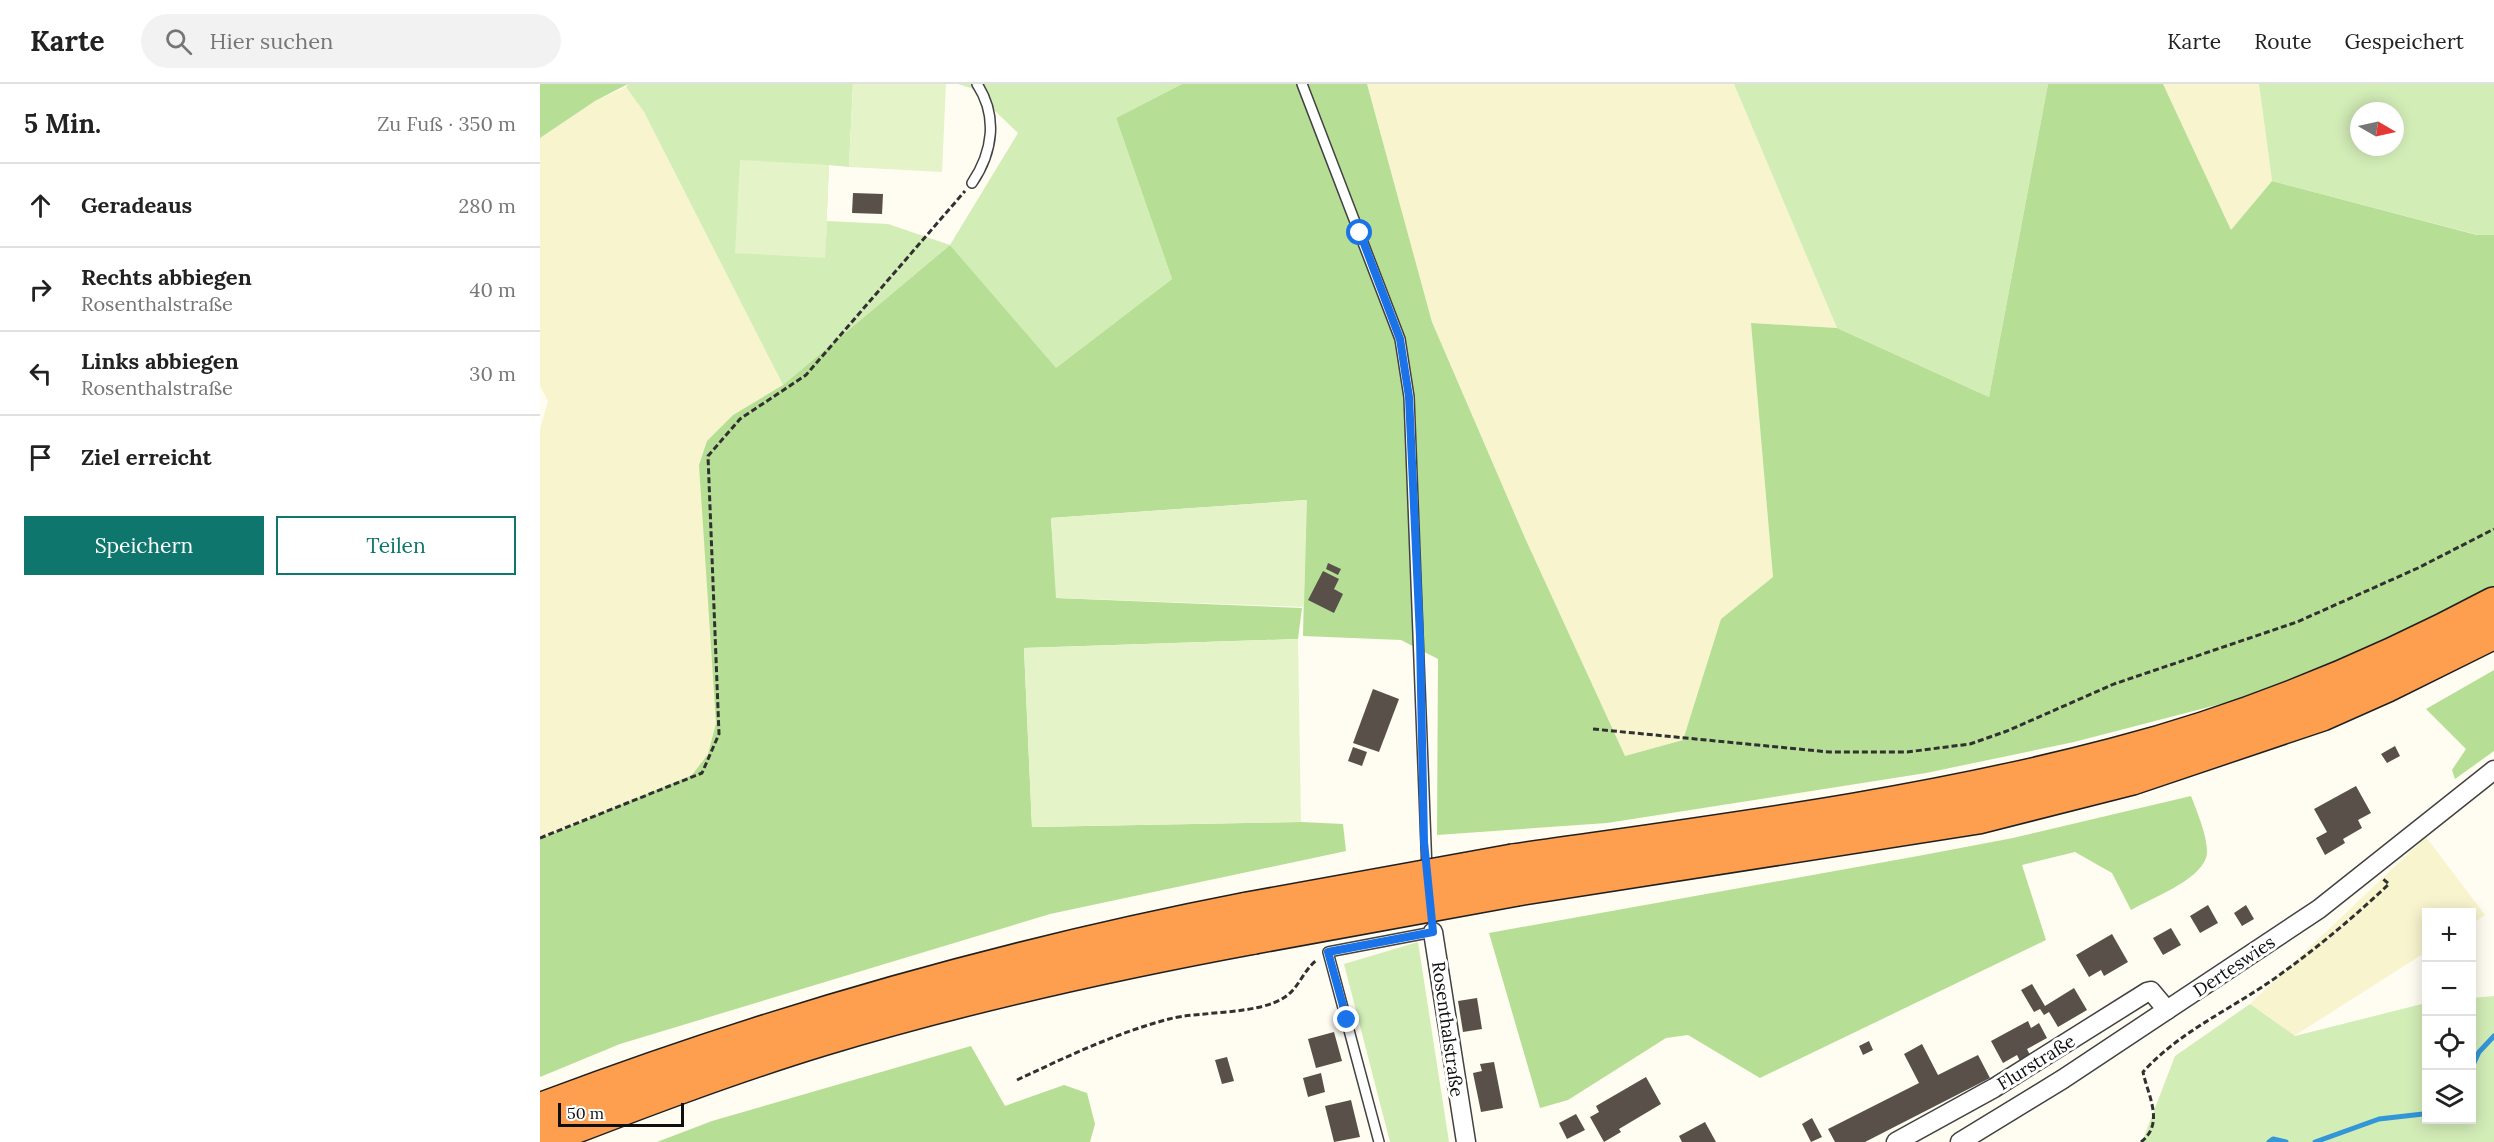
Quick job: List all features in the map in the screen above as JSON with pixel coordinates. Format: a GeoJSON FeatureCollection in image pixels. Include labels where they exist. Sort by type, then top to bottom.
{"type":"FeatureCollection","features":[{"type":"Feature","properties":{"kind":"highway"},"geometry":{"type":"LineString","coordinates":[[540,1110],[725,1044],[885,994],[1036,954],[1251,923],[1515,875],[1954,792],[2114,755],[2180,736],[2306,692],[2429,637],[2494,604]]}},
{"type":"Feature","properties":{"kind":"highway"},"geometry":{"type":"LineString","coordinates":[[1515,875],[1978,817],[2190,761],[2322,714],[2385,686],[2494,632]]}},
{"type":"Feature","properties":{"kind":"highway"},"geometry":{"type":"LineString","coordinates":[[540,1140],[626,1107],[821,1039],[1251,923]]}},
{"type":"Feature","properties":{"kind":"street","name":"Derteswies"},"geometry":{"type":"LineString","coordinates":[[1960,1142],[2064,1080],[2319,909],[2494,770]]}},
{"type":"Feature","properties":{"kind":"street","name":"Rosenthalstraße"},"geometry":{"type":"LineString","coordinates":[[1433,932],[1466,1142]]}},
{"type":"Feature","properties":{"kind":"street","name":"Flurstraße"},"geometry":{"type":"LineString","coordinates":[[1896,1142],[1994,1088],[2147,992],[2151,991],[2167,1010]]}},
{"type":"Feature","properties":{"kind":"lane"},"geometry":{"type":"LineString","coordinates":[[972,183],[988,155],[991,133],[988,108],[977,84]]}},
{"type":"Feature","properties":{"kind":"lane"},"geometry":{"type":"LineString","coordinates":[[1302,84],[1400,339],[1408,386],[1420,637],[1424,842],[1428,887]]}},
{"type":"Feature","properties":{"kind":"lane"},"geometry":{"type":"LineString","coordinates":[[1379,1142],[1328,952],[1433,932],[1430,898]]}},
{"type":"Feature","properties":{"kind":"path"},"geometry":{"type":"LineString","coordinates":[[540,837],[702,773],[719,734],[708,456],[740,418],[806,375],[972,183]]}},
{"type":"Feature","properties":{"kind":"path"},"geometry":{"type":"LineString","coordinates":[[1593,729],[1829,752],[1907,752],[1970,744],[2007,731],[2114,684],[2297,622],[2418,568],[2494,529]]}},
{"type":"Feature","properties":{"kind":"path"},"geometry":{"type":"LineString","coordinates":[[2142,1142],[2150,1136],[2156,1119],[2143,1071],[2180,1039],[2277,976],[2364,908],[2389,884],[2371,868]]}},
{"type":"Feature","properties":{"kind":"path"},"geometry":{"type":"LineString","coordinates":[[1017,1080],[1123,1034],[1170,1018],[1257,1006],[1284,998],[1301,981],[1312,963],[1328,952]]}},
{"type":"Feature","properties":{"kind":"shaded area"},"geometry":{"type":"Polygon","coordinates":[[[1367,84],[1734,84],[1837,328],[1751,323],[1773,577],[1721,619],[1683,740],[1625,756],[1525,538],[1432,322],[1367,84]]]}},
{"type":"Feature","properties":{"kind":"shaded area"},"geometry":{"type":"Polygon","coordinates":[[[2163,84],[2259,84],[2272,181],[2231,230],[2163,84]]]}},
{"type":"Feature","properties":{"kind":"shaded area"},"geometry":{"type":"Polygon","coordinates":[[[626,87],[644,112],[783,385],[733,415],[707,441],[716,723],[708,754],[692,775],[540,839],[540,429],[548,401],[540,386],[540,138],[595,101],[626,87]]]}},
{"type":"Feature","properties":{"kind":"shaded area"},"geometry":{"type":"Polygon","coordinates":[[[2426,837],[2485,915],[2476,921],[2476,908],[2422,908],[2422,955],[2294,1036],[2250,1004],[2426,837]]]}},
{"type":"Feature","properties":{"kind":"green space"},"geometry":{"type":"Polygon","coordinates":[[[540,84],[628,84],[595,101],[540,138],[540,84]]]}},
{"type":"Feature","properties":{"kind":"green space"},"geometry":{"type":"Polygon","coordinates":[[[628,84],[853,84],[849,167],[829,165],[825,257],[827,221],[888,224],[950,245],[783,385],[644,112],[626,87],[628,84]]]}},
{"type":"Feature","properties":{"kind":"green space"},"geometry":{"type":"Polygon","coordinates":[[[853,84],[946,84],[942,172],[849,167],[853,84]]]}},
{"type":"Feature","properties":{"kind":"green space"},"geometry":{"type":"Polygon","coordinates":[[[958,84],[1182,84],[1116,118],[1172,279],[1055,369],[950,245],[1018,133],[971,88],[958,84]]]}},
{"type":"Feature","properties":{"kind":"green space"},"geometry":{"type":"Polygon","coordinates":[[[1182,84],[1367,84],[1432,322],[1525,538],[1625,756],[1683,740],[1721,619],[1773,577],[1751,323],[1837,328],[1989,397],[2048,84],[2163,84],[2231,230],[2272,181],[2477,235],[2494,235],[2494,586],[2379,648],[2232,701],[2074,742],[1926,773],[1607,823],[1437,835],[1438,659],[1401,640],[1303,636],[1306,500],[1051,518],[1057,598],[1302,608],[1298,639],[1024,648],[1032,827],[1301,822],[1343,824],[1346,851],[1050,914],[620,1044],[540,1077],[540,839],[692,775],[708,754],[716,723],[699,465],[707,441],[733,415],[783,385],[950,245],[1056,368],[1172,279],[1116,118],[1182,84]]]}},
{"type":"Feature","properties":{"kind":"green space"},"geometry":{"type":"Polygon","coordinates":[[[1734,84],[2048,84],[1989,397],[1837,328],[1734,84]]]}},
{"type":"Feature","properties":{"kind":"green space"},"geometry":{"type":"Polygon","coordinates":[[[2259,84],[2494,84],[2494,235],[2478,235],[2272,181],[2259,84]]]}},
{"type":"Feature","properties":{"kind":"green space"},"geometry":{"type":"Polygon","coordinates":[[[740,160],[829,165],[825,258],[735,253],[740,160]]]}},
{"type":"Feature","properties":{"kind":"green space"},"geometry":{"type":"Polygon","coordinates":[[[1307,500],[1304,607],[1056,598],[1051,518],[1307,500]]]}},
{"type":"Feature","properties":{"kind":"green space"},"geometry":{"type":"Polygon","coordinates":[[[1298,639],[1301,822],[1032,827],[1024,648],[1298,639]]]}},
{"type":"Feature","properties":{"kind":"green space"},"geometry":{"type":"Polygon","coordinates":[[[2494,670],[2494,751],[2455,779],[2452,770],[2466,749],[2426,709],[2494,670]]]}},
{"type":"Feature","properties":{"kind":"green space"},"geometry":{"type":"Polygon","coordinates":[[[2191,796],[2205,836],[2206,858],[2194,874],[2184,881],[2131,910],[2112,873],[2075,852],[2022,865],[2046,940],[1760,1078],[1688,1035],[1666,1038],[1568,1100],[1540,1108],[1489,933],[2013,838],[2191,796]]]}},
{"type":"Feature","properties":{"kind":"green space"},"geometry":{"type":"Polygon","coordinates":[[[1418,942],[1449,1142],[1390,1142],[1344,964],[1418,942]]]}},
{"type":"Feature","properties":{"kind":"green space"},"geometry":{"type":"Polygon","coordinates":[[[2494,996],[2494,1142],[2142,1142],[2175,1056],[2250,1004],[2295,1036],[2422,1004],[2422,1124],[2476,1124],[2476,998],[2494,996]]]}},
{"type":"Feature","properties":{"kind":"green space"},"geometry":{"type":"Polygon","coordinates":[[[971,1046],[1005,1106],[1064,1085],[1087,1093],[1095,1124],[1090,1142],[657,1142],[712,1121],[971,1046]]]}},
{"type":"Feature","properties":{"kind":"building"},"geometry":{"type":"Polygon","coordinates":[[[853,193],[883,194],[882,214],[852,213],[853,193]]]}},
{"type":"Feature","properties":{"kind":"building"},"geometry":{"type":"Polygon","coordinates":[[[1328,563],[1341,569],[1338,575],[1326,569],[1328,563]]]}},
{"type":"Feature","properties":{"kind":"building"},"geometry":{"type":"Polygon","coordinates":[[[1323,571],[1339,579],[1334,589],[1343,594],[1334,613],[1308,600],[1323,571]]]}},
{"type":"Feature","properties":{"kind":"building"},"geometry":{"type":"Polygon","coordinates":[[[1373,689],[1399,699],[1379,752],[1353,743],[1373,689]]]}},
{"type":"Feature","properties":{"kind":"building"},"geometry":{"type":"Polygon","coordinates":[[[2395,746],[2400,756],[2387,763],[2381,754],[2395,746]]]}},
{"type":"Feature","properties":{"kind":"building"},"geometry":{"type":"Polygon","coordinates":[[[1353,747],[1367,752],[1362,766],[1348,761],[1353,747]]]}},
{"type":"Feature","properties":{"kind":"building"},"geometry":{"type":"Polygon","coordinates":[[[2356,786],[2371,813],[2358,820],[2362,828],[2343,839],[2345,843],[2325,855],[2316,838],[2327,832],[2314,809],[2356,786]]]}},
{"type":"Feature","properties":{"kind":"building"},"geometry":{"type":"Polygon","coordinates":[[[2208,905],[2218,923],[2200,933],[2190,916],[2208,905]]]}},
{"type":"Feature","properties":{"kind":"building"},"geometry":{"type":"Polygon","coordinates":[[[2246,905],[2254,919],[2242,926],[2234,913],[2246,905]]]}},
{"type":"Feature","properties":{"kind":"building"},"geometry":{"type":"Polygon","coordinates":[[[2171,928],[2181,945],[2163,955],[2153,938],[2171,928]]]}},
{"type":"Feature","properties":{"kind":"building"},"geometry":{"type":"Polygon","coordinates":[[[2112,934],[2128,962],[2104,976],[2101,970],[2089,977],[2076,955],[2112,934]]]}},
{"type":"Feature","properties":{"kind":"building"},"geometry":{"type":"Polygon","coordinates":[[[2032,984],[2045,1006],[2074,988],[2087,1010],[2058,1027],[2049,1012],[2044,1015],[2040,1009],[2034,1012],[2021,990],[2032,984]]]}},
{"type":"Feature","properties":{"kind":"building"},"geometry":{"type":"Polygon","coordinates":[[[1477,998],[1482,1029],[1463,1032],[1458,1001],[1477,998]]]}},
{"type":"Feature","properties":{"kind":"building"},"geometry":{"type":"Polygon","coordinates":[[[2028,1021],[2031,1028],[2039,1023],[2047,1038],[2027,1049],[2030,1055],[2020,1061],[2017,1055],[2003,1063],[1991,1041],[2028,1021]]]}},
{"type":"Feature","properties":{"kind":"building"},"geometry":{"type":"Polygon","coordinates":[[[1334,1032],[1342,1061],[1316,1068],[1308,1039],[1334,1032]]]}},
{"type":"Feature","properties":{"kind":"building"},"geometry":{"type":"Polygon","coordinates":[[[1869,1041],[1873,1050],[1863,1055],[1859,1046],[1869,1041]]]}},
{"type":"Feature","properties":{"kind":"building"},"geometry":{"type":"Polygon","coordinates":[[[1922,1044],[1938,1075],[1978,1055],[1990,1078],[1865,1142],[1835,1142],[1828,1129],[1919,1083],[1904,1054],[1922,1044]]]}},
{"type":"Feature","properties":{"kind":"building"},"geometry":{"type":"Polygon","coordinates":[[[1227,1057],[1234,1081],[1222,1084],[1215,1060],[1227,1057]]]}},
{"type":"Feature","properties":{"kind":"building"},"geometry":{"type":"Polygon","coordinates":[[[1494,1062],[1503,1108],[1481,1112],[1473,1073],[1482,1071],[1480,1064],[1494,1062]]]}},
{"type":"Feature","properties":{"kind":"building"},"geometry":{"type":"Polygon","coordinates":[[[1321,1073],[1325,1092],[1308,1097],[1303,1078],[1321,1073]]]}},
{"type":"Feature","properties":{"kind":"building"},"geometry":{"type":"Polygon","coordinates":[[[1646,1077],[1661,1104],[1619,1129],[1621,1132],[1604,1142],[1590,1117],[1599,1112],[1596,1106],[1646,1077]]]}},
{"type":"Feature","properties":{"kind":"building"},"geometry":{"type":"Polygon","coordinates":[[[1351,1100],[1360,1137],[1334,1142],[1325,1106],[1351,1100]]]}},
{"type":"Feature","properties":{"kind":"building"},"geometry":{"type":"Polygon","coordinates":[[[1576,1114],[1585,1130],[1567,1139],[1559,1123],[1576,1114]]]}},
{"type":"Feature","properties":{"kind":"building"},"geometry":{"type":"Polygon","coordinates":[[[1812,1118],[1822,1137],[1811,1142],[1802,1124],[1812,1118]]]}},
{"type":"Feature","properties":{"kind":"building"},"geometry":{"type":"Polygon","coordinates":[[[1705,1122],[1716,1142],[1682,1142],[1679,1136],[1705,1122]]]}},
{"type":"Feature","properties":{"kind":"waterway"},"geometry":{"type":"LineString","coordinates":[[2476,1058],[2494,1036]]}},
{"type":"Feature","properties":{"kind":"waterway"},"geometry":{"type":"LineString","coordinates":[[2315,1142],[2379,1119],[2422,1114]]}},
{"type":"Feature","properties":{"kind":"waterway"},"geometry":{"type":"LineString","coordinates":[[2269,1142],[2273,1139],[2286,1142]]}},
{"type":"Feature","properties":{"kind":"route"},"geometry":{"type":"LineString","coordinates":[[1347,1020],[1328,952],[1433,932],[1424,842],[1420,637],[1409,397],[1400,339],[1360,233]]}}]}
